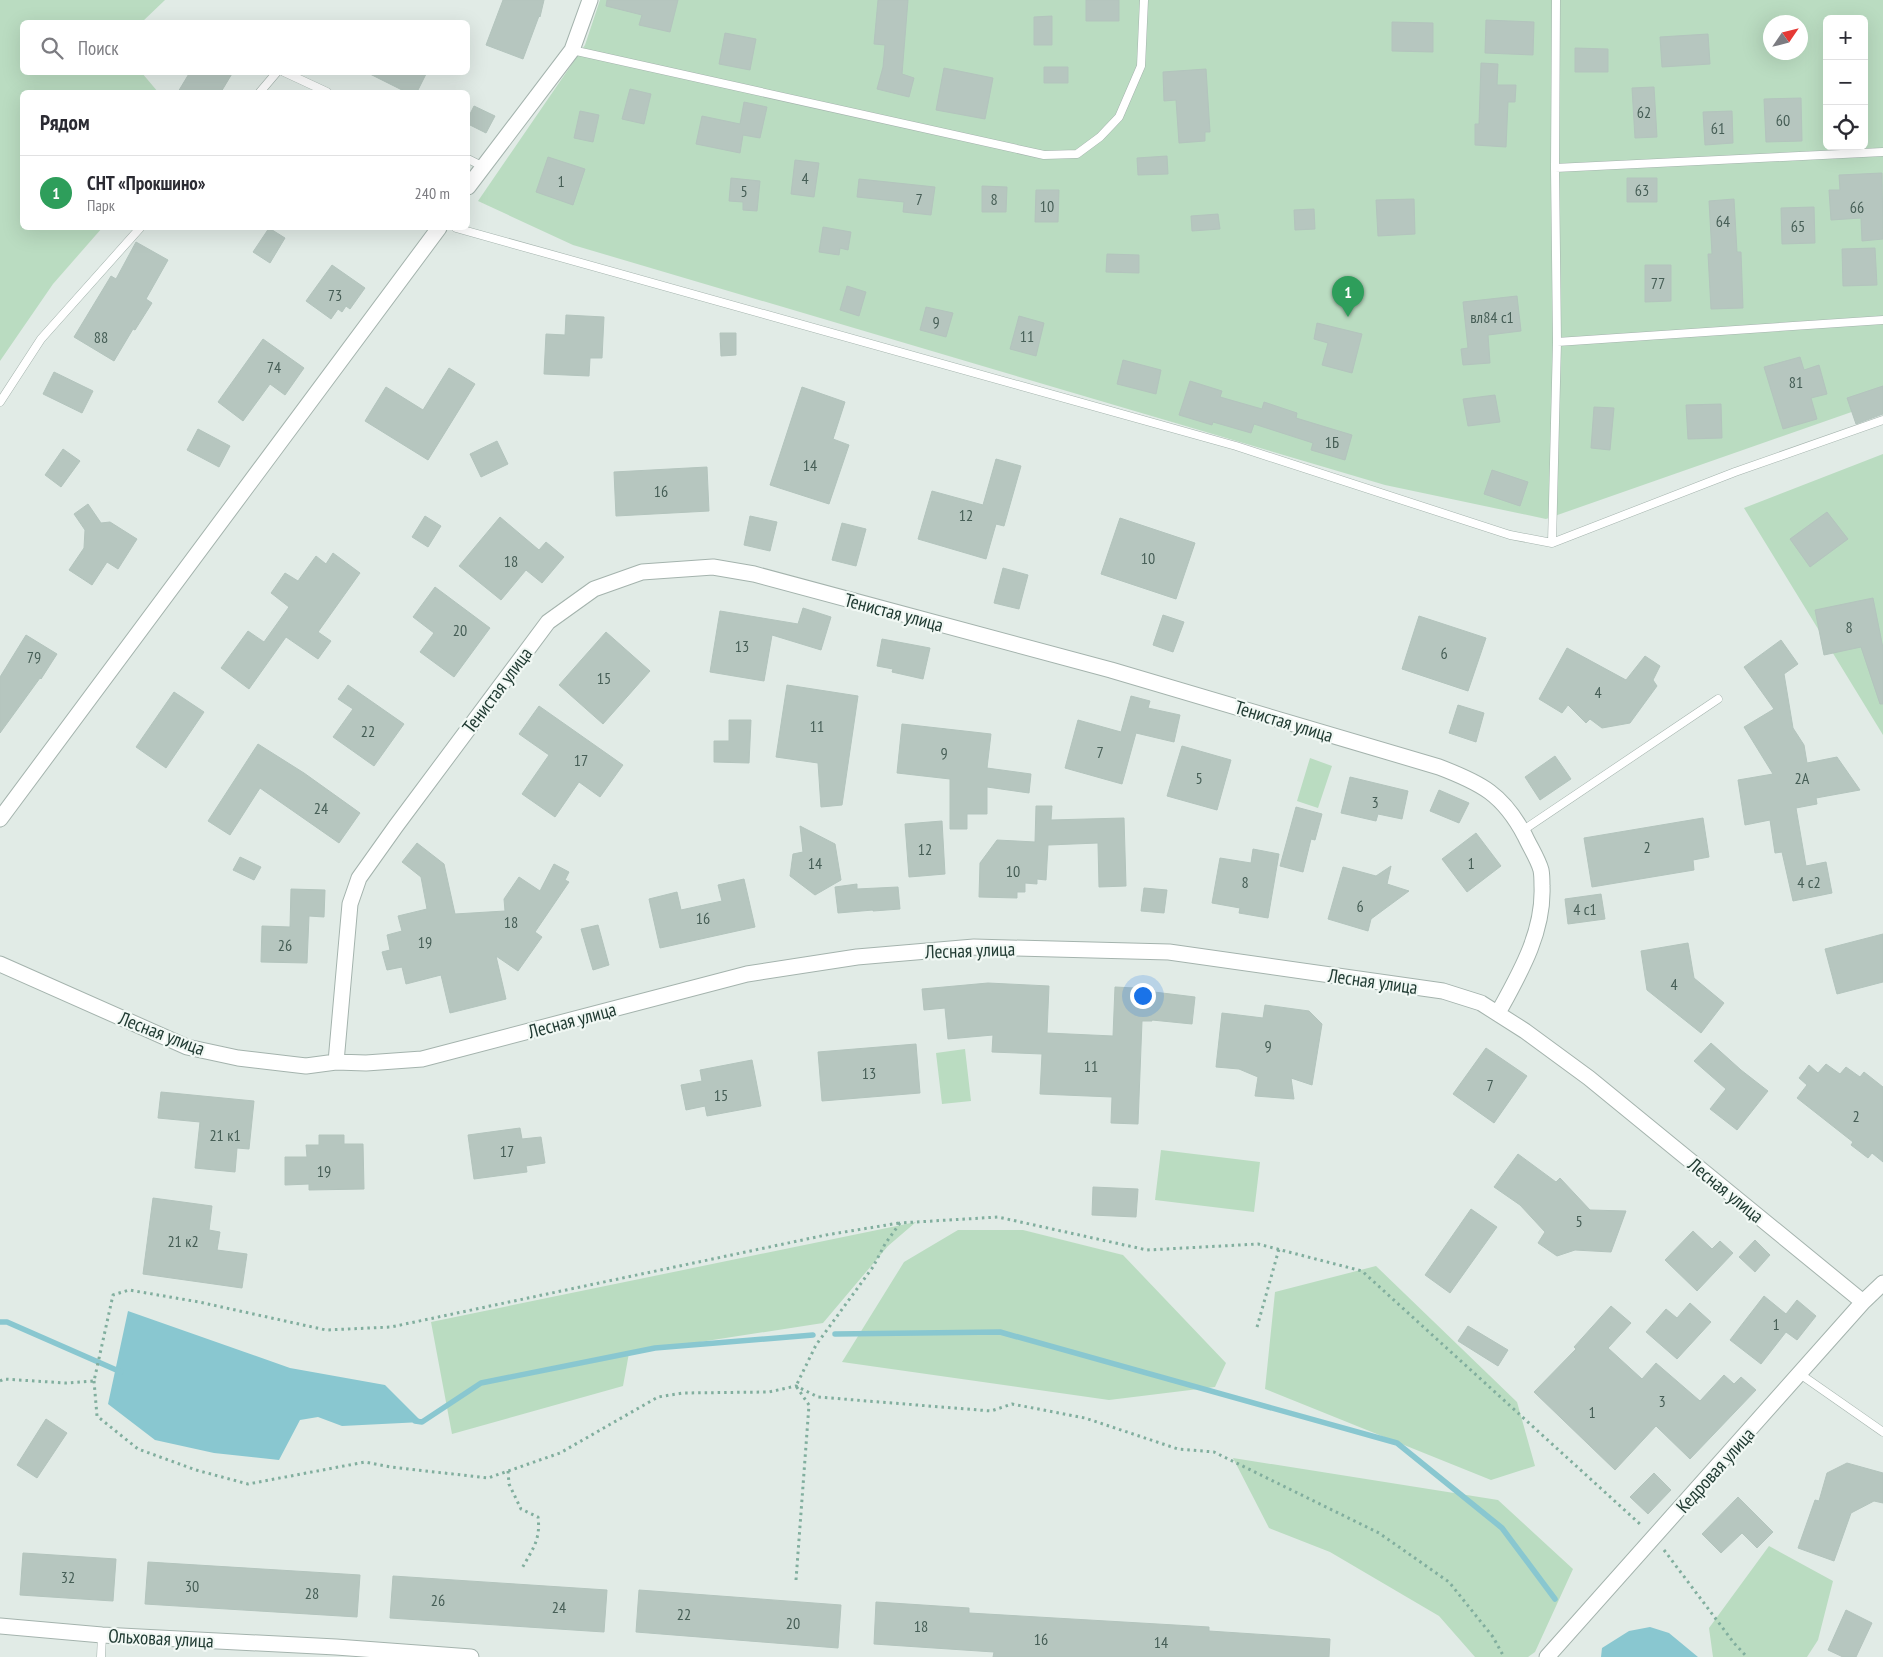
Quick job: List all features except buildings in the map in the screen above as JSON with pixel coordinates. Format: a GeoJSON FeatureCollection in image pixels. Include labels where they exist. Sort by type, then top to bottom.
{"type":"FeatureCollection","features":[{"type":"Feature","properties":{"kind":"street"},"geometry":{"type":"LineString","coordinates":[[470,184],[572,50],[590,0]]}},
{"type":"Feature","properties":{"kind":"street"},"geometry":{"type":"LineString","coordinates":[[0,819],[438,230]]}},
{"type":"Feature","properties":{"kind":"street","name":"Тенистая улица"},"geometry":{"type":"LineString","coordinates":[[336,1062],[350,904],[359,878],[548,622],[594,589],[642,572],[713,567],[754,574],[1129,675],[1439,767],[1470,779],[1498,797],[1522,831],[1541,871],[1543,902],[1535,938],[1522,968],[1498,1013]]}},
{"type":"Feature","properties":{"kind":"street","name":"Лесная улица"},"geometry":{"type":"LineString","coordinates":[[0,964],[187,1047],[238,1058],[306,1066],[336,1062],[366,1063],[422,1059],[747,974],[857,957],[974,947],[1169,952],[1443,991],[1481,1002],[1525,1030],[1589,1078],[1863,1302]]}},
{"type":"Feature","properties":{"kind":"street","name":"Кедровая улица"},"geometry":{"type":"LineString","coordinates":[[1547,1657],[1863,1302],[1883,1283]]}},
{"type":"Feature","properties":{"kind":"street","name":"Ольховая улица"},"geometry":{"type":"LineString","coordinates":[[0,1626],[336,1652],[471,1657]]}},
{"type":"Feature","properties":{"kind":"lane"},"geometry":{"type":"LineString","coordinates":[[572,50],[1044,155],[1077,154],[1100,137],[1119,117],[1141,66],[1144,0]]}},
{"type":"Feature","properties":{"kind":"lane"},"geometry":{"type":"LineString","coordinates":[[1552,543],[1557,342],[1556,0]]}},
{"type":"Feature","properties":{"kind":"lane"},"geometry":{"type":"LineString","coordinates":[[262,90],[274,75]]}},
{"type":"Feature","properties":{"kind":"lane"},"geometry":{"type":"LineString","coordinates":[[290,75],[323,90]]}},
{"type":"Feature","properties":{"kind":"lane"},"geometry":{"type":"LineString","coordinates":[[1555,168],[1883,152]]}},
{"type":"Feature","properties":{"kind":"lane"},"geometry":{"type":"LineString","coordinates":[[470,160],[482,166]]}},
{"type":"Feature","properties":{"kind":"lane"},"geometry":{"type":"LineString","coordinates":[[0,402],[41,339],[138,230]]}},
{"type":"Feature","properties":{"kind":"lane"},"geometry":{"type":"LineString","coordinates":[[463,230],[1236,446],[1510,535],[1552,543],[1736,472],[1883,420]]}},
{"type":"Feature","properties":{"kind":"lane"},"geometry":{"type":"LineString","coordinates":[[1557,342],[1883,320]]}},
{"type":"Feature","properties":{"kind":"lane"},"geometry":{"type":"LineString","coordinates":[[1522,831],[1718,699]]}},
{"type":"Feature","properties":{"kind":"lane"},"geometry":{"type":"LineString","coordinates":[[1800,1374],[1883,1432]]}},
{"type":"Feature","properties":{"kind":"lane"},"geometry":{"type":"LineString","coordinates":[[100,1657],[102,1635]]}},
{"type":"Feature","properties":{"kind":"path"},"geometry":{"type":"LineString","coordinates":[[1504,1657],[1493,1637],[1449,1582],[1379,1533],[1214,1452],[1178,1449],[1085,1418],[1012,1404],[990,1411],[818,1397],[796,1386],[769,1392],[683,1393],[658,1397],[560,1453],[488,1478],[365,1462],[248,1484],[196,1470],[138,1449],[97,1416],[94,1381],[113,1295],[129,1290],[200,1302],[326,1330],[391,1327],[826,1235],[900,1223],[998,1217],[1147,1250],[1258,1244],[1362,1271],[1654,1537],[1734,1643],[1747,1657]]}},
{"type":"Feature","properties":{"kind":"path"},"geometry":{"type":"LineString","coordinates":[[796,1386],[816,1346],[874,1267],[885,1244],[900,1223]]}},
{"type":"Feature","properties":{"kind":"path"},"geometry":{"type":"LineString","coordinates":[[1257,1327],[1279,1249]]}},
{"type":"Feature","properties":{"kind":"path"},"geometry":{"type":"LineString","coordinates":[[0,1381],[4,1378],[66,1383],[94,1381]]}},
{"type":"Feature","properties":{"kind":"path"},"geometry":{"type":"LineString","coordinates":[[796,1386],[809,1405],[796,1580]]}},
{"type":"Feature","properties":{"kind":"path"},"geometry":{"type":"LineString","coordinates":[[508,1471],[509,1484],[521,1508],[538,1516],[540,1532],[521,1570]]}},
{"type":"Feature","properties":{"kind":"green space"},"geometry":{"type":"Polygon","coordinates":[[[0,0],[165,0],[144,20],[20,20],[20,75],[144,75],[156,90],[20,90],[20,230],[100,230],[53,284],[0,361],[0,0]]]}},
{"type":"Feature","properties":{"kind":"green space"},"geometry":{"type":"Polygon","coordinates":[[[600,0],[1883,0],[1883,401],[1546,519],[1385,485],[573,245],[478,201],[585,45],[600,0]]]}},
{"type":"Feature","properties":{"kind":"green space"},"geometry":{"type":"Polygon","coordinates":[[[1883,454],[1883,735],[1744,508],[1883,454]]]}},
{"type":"Feature","properties":{"kind":"green space"},"geometry":{"type":"Polygon","coordinates":[[[1310,758],[1332,766],[1318,808],[1297,801],[1310,758]]]}},
{"type":"Feature","properties":{"kind":"green space"},"geometry":{"type":"Polygon","coordinates":[[[965,1049],[971,1101],[942,1104],[936,1053],[965,1049]]]}},
{"type":"Feature","properties":{"kind":"green space"},"geometry":{"type":"Polygon","coordinates":[[[1161,1150],[1260,1162],[1254,1212],[1155,1200],[1161,1150]]]}},
{"type":"Feature","properties":{"kind":"green space"},"geometry":{"type":"Polygon","coordinates":[[[916,1222],[888,1246],[823,1323],[629,1353],[623,1386],[452,1434],[431,1322],[916,1222]]]}},
{"type":"Feature","properties":{"kind":"green space"},"geometry":{"type":"Polygon","coordinates":[[[958,1230],[1023,1230],[1123,1255],[1226,1363],[1215,1387],[1109,1400],[842,1362],[904,1262],[958,1230]]]}},
{"type":"Feature","properties":{"kind":"green space"},"geometry":{"type":"Polygon","coordinates":[[[1376,1266],[1517,1402],[1535,1466],[1491,1480],[1265,1389],[1275,1292],[1376,1266]]]}},
{"type":"Feature","properties":{"kind":"green space"},"geometry":{"type":"Polygon","coordinates":[[[1233,1458],[1498,1500],[1573,1569],[1535,1652],[1528,1657],[1475,1657],[1439,1616],[1330,1552],[1269,1528],[1233,1458]]]}},
{"type":"Feature","properties":{"kind":"green space"},"geometry":{"type":"Polygon","coordinates":[[[1769,1546],[1833,1581],[1818,1640],[1807,1657],[1713,1657],[1709,1628],[1769,1546]]]}},
{"type":"Feature","properties":{"kind":"water"},"geometry":{"type":"Polygon","coordinates":[[[128,1311],[290,1368],[385,1385],[422,1422],[342,1426],[318,1417],[300,1420],[279,1460],[214,1453],[155,1440],[108,1404],[128,1311]]]}},
{"type":"Feature","properties":{"kind":"water"},"geometry":{"type":"Polygon","coordinates":[[[1650,1627],[1669,1633],[1698,1657],[1601,1657],[1602,1648],[1629,1631],[1650,1627]]]}},
{"type":"Feature","properties":{"kind":"waterway"},"geometry":{"type":"LineString","coordinates":[[0,1322],[7,1322],[121,1372]]}},
{"type":"Feature","properties":{"kind":"waterway"},"geometry":{"type":"LineString","coordinates":[[835,1334],[1000,1332],[1397,1443],[1502,1528],[1555,1599]]}},
{"type":"Feature","properties":{"kind":"waterway"},"geometry":{"type":"LineString","coordinates":[[415,1421],[422,1422],[481,1383],[655,1348],[813,1335]]}},
{"type":"Feature","properties":{"kind":"place","name":"СНТ «Прокшино»"},"geometry":{"type":"Point","coordinates":[1348,317]}}]}
